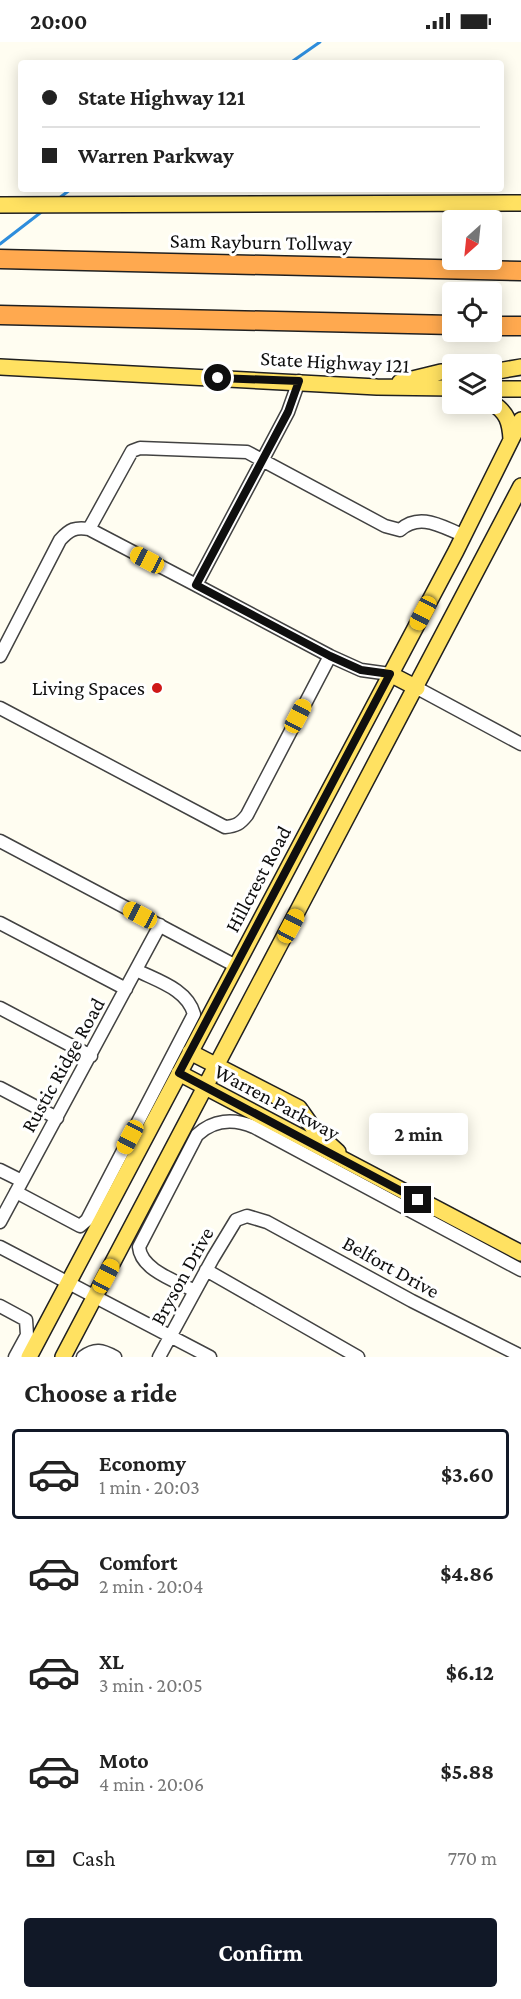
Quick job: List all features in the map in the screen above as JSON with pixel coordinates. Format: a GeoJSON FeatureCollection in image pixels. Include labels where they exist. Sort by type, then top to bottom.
{"type":"FeatureCollection","features":[{"type":"Feature","properties":{"kind":"highway","name":"Sam Rayburn Tollway"},"geometry":{"type":"LineString","coordinates":[[1,259],[521,271]]}},
{"type":"Feature","properties":{"kind":"highway"},"geometry":{"type":"LineString","coordinates":[[2,315],[442,325]]}},
{"type":"Feature","properties":{"kind":"highway"},"geometry":{"type":"LineString","coordinates":[[502,326],[521,326]]}},
{"type":"Feature","properties":{"kind":"main road"},"geometry":{"type":"LineString","coordinates":[[0,205],[521,203]]}},
{"type":"Feature","properties":{"kind":"main road","name":"State Highway 121"},"geometry":{"type":"LineString","coordinates":[[0,367],[299,381],[377,387],[442,388]]}},
{"type":"Feature","properties":{"kind":"main road"},"geometry":{"type":"LineString","coordinates":[[502,370],[521,367]]}},
{"type":"Feature","properties":{"kind":"main road"},"geometry":{"type":"LineString","coordinates":[[377,387],[442,372]]}},
{"type":"Feature","properties":{"kind":"main road"},"geometry":{"type":"LineString","coordinates":[[377,387],[423,396],[442,397]]}},
{"type":"Feature","properties":{"kind":"main road"},"geometry":{"type":"LineString","coordinates":[[502,389],[521,389]]}},
{"type":"Feature","properties":{"kind":"main road"},"geometry":{"type":"LineString","coordinates":[[502,409],[509,419],[511,439]]}},
{"type":"Feature","properties":{"kind":"main road","name":"Hillcrest Road"},"geometry":{"type":"LineString","coordinates":[[29,1357],[463,535],[521,420]]}},
{"type":"Feature","properties":{"kind":"main road"},"geometry":{"type":"LineString","coordinates":[[63,1357],[417,688],[521,486]]}},
{"type":"Feature","properties":{"kind":"main road"},"geometry":{"type":"LineString","coordinates":[[390,674],[417,688]]}},
{"type":"Feature","properties":{"kind":"main road","name":"Warren Parkway"},"geometry":{"type":"LineString","coordinates":[[190,1052],[299,1108],[315,1132],[356,1168]]}},
{"type":"Feature","properties":{"kind":"main road","name":"Warren Parkway"},"geometry":{"type":"LineString","coordinates":[[179,1073],[521,1253]]}},
{"type":"Feature","properties":{"kind":"street"},"geometry":{"type":"LineString","coordinates":[[196,585],[288,412],[299,381]]}},
{"type":"Feature","properties":{"kind":"street"},"geometry":{"type":"LineString","coordinates":[[89,529],[132,451],[140,448],[247,452],[385,526],[400,530],[416,521],[423,520],[463,535]]}},
{"type":"Feature","properties":{"kind":"street"},"geometry":{"type":"LineString","coordinates":[[0,656],[60,540],[69,530],[76,527],[89,529],[330,656],[361,670],[390,674]]}},
{"type":"Feature","properties":{"kind":"street"},"geometry":{"type":"LineString","coordinates":[[0,708],[225,827],[234,826],[240,824],[247,815],[330,656]]}},
{"type":"Feature","properties":{"kind":"street"},"geometry":{"type":"LineString","coordinates":[[417,688],[521,744]]}},
{"type":"Feature","properties":{"kind":"street"},"geometry":{"type":"LineString","coordinates":[[0,841],[236,966]]}},
{"type":"Feature","properties":{"kind":"street"},"geometry":{"type":"LineString","coordinates":[[0,923],[126,989]]}},
{"type":"Feature","properties":{"kind":"street","name":"Rustic Ridge Road"},"geometry":{"type":"LineString","coordinates":[[0,1222],[160,926]]}},
{"type":"Feature","properties":{"kind":"street"},"geometry":{"type":"LineString","coordinates":[[16,1192],[80,1226],[87,1220],[194,1014],[191,1002],[182,993],[136,970]]}},
{"type":"Feature","properties":{"kind":"street"},"geometry":{"type":"LineString","coordinates":[[0,1008],[91,1056]]}},
{"type":"Feature","properties":{"kind":"street"},"geometry":{"type":"LineString","coordinates":[[0,1088],[57,1118]]}},
{"type":"Feature","properties":{"kind":"street"},"geometry":{"type":"LineString","coordinates":[[195,1291],[150,1266],[140,1255],[140,1246],[197,1136],[211,1125],[232,1121],[254,1127],[521,1270]]}},
{"type":"Feature","properties":{"kind":"street"},"geometry":{"type":"LineString","coordinates":[[0,1170],[22,1181]]}},
{"type":"Feature","properties":{"kind":"street","name":"Bryson Drive"},"geometry":{"type":"LineString","coordinates":[[159,1357],[236,1220],[243,1217]]}},
{"type":"Feature","properties":{"kind":"street","name":"Belfort Drive"},"geometry":{"type":"LineString","coordinates":[[243,1217],[254,1217],[267,1222],[412,1301],[521,1356]]}},
{"type":"Feature","properties":{"kind":"street"},"geometry":{"type":"LineString","coordinates":[[0,1247],[210,1357]]}},
{"type":"Feature","properties":{"kind":"street"},"geometry":{"type":"LineString","coordinates":[[206,1270],[358,1357]]}},
{"type":"Feature","properties":{"kind":"street"},"geometry":{"type":"LineString","coordinates":[[0,1306],[26,1320],[27,1335],[15,1357]]}},
{"type":"Feature","properties":{"kind":"street"},"geometry":{"type":"LineString","coordinates":[[83,1357],[91,1351],[101,1350],[115,1357]]}},
{"type":"Feature","properties":{"kind":"waterway"},"geometry":{"type":"LineString","coordinates":[[294,60],[320,42]]}},
{"type":"Feature","properties":{"kind":"waterway"},"geometry":{"type":"LineString","coordinates":[[58,199],[67,192]]}},
{"type":"Feature","properties":{"kind":"waterway"},"geometry":{"type":"LineString","coordinates":[[0,244],[44,210]]}},
{"type":"Feature","properties":{"kind":"place","name":"Living Spaces"},"geometry":{"type":"Point","coordinates":[157,688]}},
{"type":"Feature","properties":{"kind":"route"},"geometry":{"type":"LineString","coordinates":[[218,378],[299,381],[288,412],[196,585],[330,656],[361,670],[390,674],[179,1073],[418,1200]]}}]}
